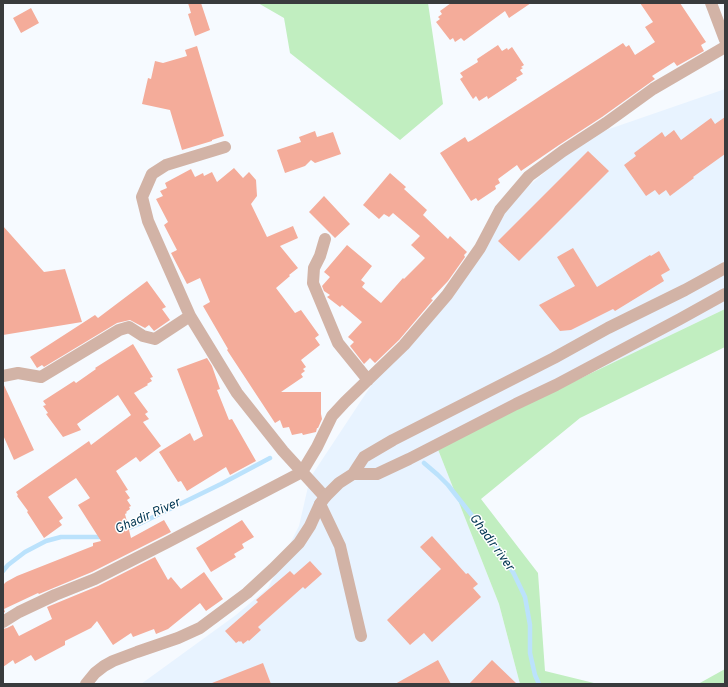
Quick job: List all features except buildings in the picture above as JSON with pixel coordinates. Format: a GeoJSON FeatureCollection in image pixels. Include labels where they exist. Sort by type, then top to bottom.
{"type":"FeatureCollection","features":[{"type":"Feature","properties":{"kind":"street"},"geometry":{"type":"LineString","coordinates":[[711,3],[725,40]]}},
{"type":"Feature","properties":{"kind":"street"},"geometry":{"type":"LineString","coordinates":[[3,622],[19,612],[95,578],[166,543],[302,472],[317,447],[332,416],[404,345],[447,296],[480,248],[500,210],[529,176],[563,151],[606,124],[653,89],[725,47]]}},
{"type":"Feature","properties":{"kind":"street"},"geometry":{"type":"LineString","coordinates":[[225,148],[166,165],[152,174],[142,197],[148,221],[190,316],[237,393],[283,451],[302,472],[322,500],[340,546],[361,636]]}},
{"type":"Feature","properties":{"kind":"street"},"geometry":{"type":"LineString","coordinates":[[325,239],[320,256],[314,268],[314,283],[338,343],[368,380]]}},
{"type":"Feature","properties":{"kind":"street"},"geometry":{"type":"LineString","coordinates":[[86,684],[95,673],[113,661],[178,638],[200,628],[247,593],[274,569],[299,543],[310,526],[322,500],[339,483],[353,474],[364,456],[725,268]]}},
{"type":"Feature","properties":{"kind":"street"},"geometry":{"type":"LineString","coordinates":[[353,474],[377,474],[409,459],[556,384],[725,294]]}},
{"type":"Feature","properties":{"kind":"street"},"geometry":{"type":"LineString","coordinates":[[3,376],[18,372],[41,376],[119,330],[129,327],[143,336],[155,339],[190,316]]}},
{"type":"Feature","properties":{"kind":"shaded area"},"geometry":{"type":"Polygon","coordinates":[[[725,89],[725,309],[437,447],[499,604],[520,684],[141,684],[236,615],[268,588],[299,526],[310,478],[380,372],[444,304],[490,219],[586,137],[725,89]]]}},
{"type":"Feature","properties":{"kind":"green space"},"geometry":{"type":"Polygon","coordinates":[[[258,3],[428,3],[443,104],[400,140],[290,53],[284,18],[258,3]]]}},
{"type":"Feature","properties":{"kind":"green space"},"geometry":{"type":"Polygon","coordinates":[[[725,309],[725,347],[580,418],[481,499],[538,573],[545,671],[598,684],[520,684],[499,604],[437,447],[725,309]]]}},
{"type":"Feature","properties":{"kind":"green space"},"geometry":{"type":"Polygon","coordinates":[[[725,669],[725,684],[698,684],[725,669]]]}},
{"type":"Feature","properties":{"kind":"waterway","name":"Ghadir River"},"geometry":{"type":"LineString","coordinates":[[124,530],[221,484],[270,458]]}},
{"type":"Feature","properties":{"kind":"waterway","name":"Ghadir river"},"geometry":{"type":"LineString","coordinates":[[424,463],[448,485],[503,555],[514,574],[525,597],[530,625],[530,653],[535,675],[539,684]]}},
{"type":"Feature","properties":{"kind":"waterway","name":"Ghadir River"},"geometry":{"type":"LineString","coordinates":[[3,571],[8,565],[25,552],[46,541],[61,537],[103,536]]}}]}
